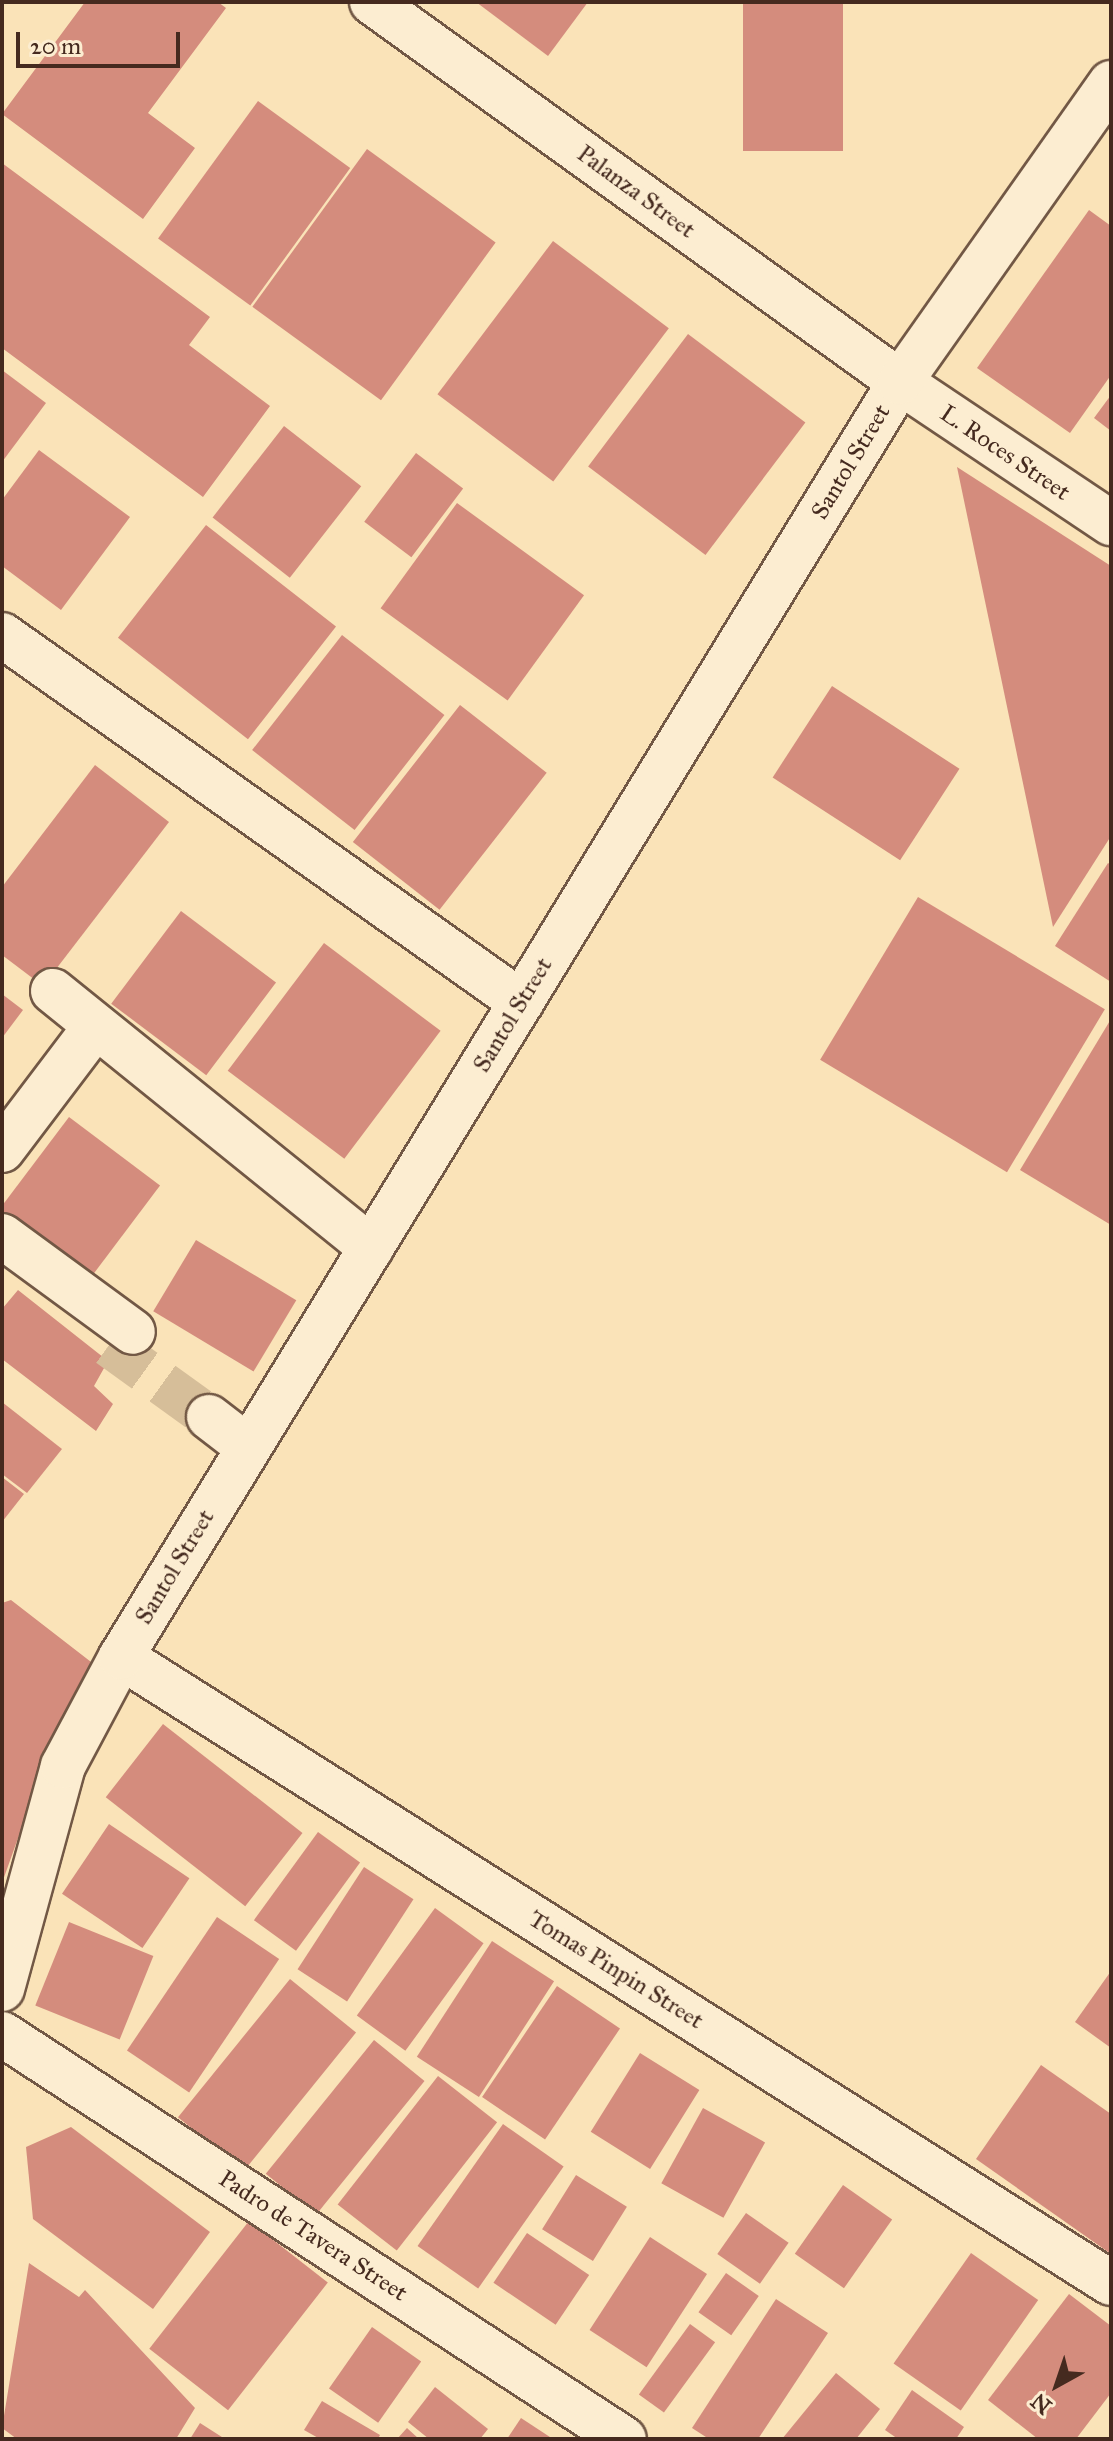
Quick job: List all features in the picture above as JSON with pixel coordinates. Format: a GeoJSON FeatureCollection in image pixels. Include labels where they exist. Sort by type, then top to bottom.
{"type":"FeatureCollection","features":[{"type":"Feature","properties":{"kind":"street","name":"Palanza Street"},"geometry":{"type":"LineString","coordinates":[[372,2],[900,382]]}},
{"type":"Feature","properties":{"kind":"street","name":"Santol Street"},"geometry":{"type":"LineString","coordinates":[[2,1989],[63,1766],[121,1657],[900,382],[1111,83]]}},
{"type":"Feature","properties":{"kind":"street","name":"L. Roces Street"},"geometry":{"type":"LineString","coordinates":[[900,382],[1111,523]]}},
{"type":"Feature","properties":{"kind":"street"},"geometry":{"type":"LineString","coordinates":[[2,635],[521,1002]]}},
{"type":"Feature","properties":{"kind":"street"},"geometry":{"type":"LineString","coordinates":[[53,991],[371,1248]]}},
{"type":"Feature","properties":{"kind":"street"},"geometry":{"type":"LineString","coordinates":[[2,1150],[95,1027]]}},
{"type":"Feature","properties":{"kind":"street"},"geometry":{"type":"LineString","coordinates":[[2,1236],[121,1338],[2,1267]]}},
{"type":"Feature","properties":{"kind":"street"},"geometry":{"type":"LineString","coordinates":[[209,1417],[248,1447]]}},
{"type":"Feature","properties":{"kind":"street","name":"Tomas Pinpin Street"},"geometry":{"type":"LineString","coordinates":[[121,1657],[1111,2283]]}},
{"type":"Feature","properties":{"kind":"street","name":"Padro de Tavera Street"},"geometry":{"type":"LineString","coordinates":[[2,2034],[624,2439]]}},
{"type":"Feature","properties":{"kind":"building"},"geometry":{"type":"Polygon","coordinates":[[[85,2],[218,2],[226,8],[148,113],[195,148],[143,219],[2,114],[85,2]]]}},
{"type":"Feature","properties":{"kind":"building"},"geometry":{"type":"Polygon","coordinates":[[[476,2],[588,2],[548,56],[476,2]]]}},
{"type":"Feature","properties":{"kind":"building"},"geometry":{"type":"Polygon","coordinates":[[[743,2],[843,2],[843,151],[743,151],[743,2]]]}},
{"type":"Feature","properties":{"kind":"building"},"geometry":{"type":"Polygon","coordinates":[[[258,101],[350,168],[250,306],[158,239],[258,101]]]}},
{"type":"Feature","properties":{"kind":"building"},"geometry":{"type":"Polygon","coordinates":[[[367,149],[496,242],[381,400],[252,307],[367,149]]]}},
{"type":"Feature","properties":{"kind":"building"},"geometry":{"type":"Polygon","coordinates":[[[2,163],[210,317],[189,345],[270,406],[203,497],[2,348],[2,163]]]}},
{"type":"Feature","properties":{"kind":"building"},"geometry":{"type":"Polygon","coordinates":[[[1089,210],[1111,226],[1111,375],[1070,433],[977,368],[1089,210]]]}},
{"type":"Feature","properties":{"kind":"building"},"geometry":{"type":"Polygon","coordinates":[[[553,241],[669,328],[553,482],[437,394],[553,241]]]}},
{"type":"Feature","properties":{"kind":"building"},"geometry":{"type":"Polygon","coordinates":[[[688,334],[805,422],[705,555],[588,467],[688,334]]]}},
{"type":"Feature","properties":{"kind":"building"},"geometry":{"type":"Polygon","coordinates":[[[2,370],[46,403],[2,462],[2,370]]]}},
{"type":"Feature","properties":{"kind":"building"},"geometry":{"type":"Polygon","coordinates":[[[1111,395],[1111,431],[1094,418],[1111,395]]]}},
{"type":"Feature","properties":{"kind":"building"},"geometry":{"type":"Polygon","coordinates":[[[284,426],[361,486],[290,578],[213,517],[284,426]]]}},
{"type":"Feature","properties":{"kind":"building"},"geometry":{"type":"Polygon","coordinates":[[[39,450],[130,517],[61,610],[2,566],[2,500],[39,450]]]}},
{"type":"Feature","properties":{"kind":"building"},"geometry":{"type":"Polygon","coordinates":[[[416,453],[463,489],[411,557],[364,522],[416,453]]]}},
{"type":"Feature","properties":{"kind":"building"},"geometry":{"type":"Polygon","coordinates":[[[957,467],[1111,566],[1111,836],[1053,927],[957,467]]]}},
{"type":"Feature","properties":{"kind":"building"},"geometry":{"type":"Polygon","coordinates":[[[457,503],[584,595],[508,700],[381,608],[457,503]]]}},
{"type":"Feature","properties":{"kind":"building"},"geometry":{"type":"Polygon","coordinates":[[[206,525],[336,627],[248,739],[118,638],[206,525]]]}},
{"type":"Feature","properties":{"kind":"building"},"geometry":{"type":"Polygon","coordinates":[[[342,635],[444,715],[355,830],[252,750],[342,635]]]}},
{"type":"Feature","properties":{"kind":"building"},"geometry":{"type":"Polygon","coordinates":[[[832,686],[959,769],[900,860],[773,777],[832,686]]]}},
{"type":"Feature","properties":{"kind":"building"},"geometry":{"type":"Polygon","coordinates":[[[460,705],[547,773],[440,910],[353,842],[460,705]]]}},
{"type":"Feature","properties":{"kind":"building"},"geometry":{"type":"Polygon","coordinates":[[[95,765],[169,822],[43,986],[2,955],[2,887],[95,765]]]}},
{"type":"Feature","properties":{"kind":"building"},"geometry":{"type":"Polygon","coordinates":[[[1108,863],[1111,865],[1111,982],[1055,946],[1108,863]]]}},
{"type":"Feature","properties":{"kind":"building"},"geometry":{"type":"Polygon","coordinates":[[[918,897],[1105,1009],[1007,1172],[820,1060],[918,897]]]}},
{"type":"Feature","properties":{"kind":"building"},"geometry":{"type":"Polygon","coordinates":[[[181,911],[276,983],[206,1075],[111,1004],[181,911]]]}},
{"type":"Feature","properties":{"kind":"building"},"geometry":{"type":"Polygon","coordinates":[[[324,943],[441,1031],[344,1159],[228,1071],[324,943]]]}},
{"type":"Feature","properties":{"kind":"building"},"geometry":{"type":"Polygon","coordinates":[[[2,994],[23,1010],[2,1038],[2,994]]]}},
{"type":"Feature","properties":{"kind":"building"},"geometry":{"type":"Polygon","coordinates":[[[1111,1019],[1111,1225],[1020,1170],[1111,1019]]]}},
{"type":"Feature","properties":{"kind":"building"},"geometry":{"type":"Polygon","coordinates":[[[69,1117],[160,1186],[91,1277],[2,1211],[2,1206],[69,1117]]]}},
{"type":"Feature","properties":{"kind":"building"},"geometry":{"type":"Polygon","coordinates":[[[196,1240],[296,1300],[254,1371],[153,1311],[196,1240]]]}},
{"type":"Feature","properties":{"kind":"building"},"geometry":{"type":"Polygon","coordinates":[[[18,1290],[108,1361],[94,1386],[113,1404],[96,1431],[2,1359],[2,1309],[18,1290]]]}},
{"type":"Feature","properties":{"kind":"building"},"geometry":{"type":"Polygon","coordinates":[[[2,1402],[62,1449],[27,1493],[2,1474],[2,1402]]]}},
{"type":"Feature","properties":{"kind":"building"},"geometry":{"type":"Polygon","coordinates":[[[2,1477],[24,1494],[2,1522],[2,1477]]]}},
{"type":"Feature","properties":{"kind":"building"},"geometry":{"type":"Polygon","coordinates":[[[11,1600],[104,1672],[42,1771],[2,1883],[2,1603],[11,1600]]]}},
{"type":"Feature","properties":{"kind":"building"},"geometry":{"type":"Polygon","coordinates":[[[163,1724],[302,1833],[245,1906],[106,1797],[163,1724]]]}},
{"type":"Feature","properties":{"kind":"building"},"geometry":{"type":"Polygon","coordinates":[[[109,1824],[189,1878],[142,1948],[62,1894],[109,1824]]]}},
{"type":"Feature","properties":{"kind":"building"},"geometry":{"type":"Polygon","coordinates":[[[318,1832],[360,1863],[296,1951],[254,1920],[318,1832]]]}},
{"type":"Feature","properties":{"kind":"building"},"geometry":{"type":"Polygon","coordinates":[[[364,1867],[413,1899],[347,2001],[298,1969],[364,1867]]]}},
{"type":"Feature","properties":{"kind":"building"},"geometry":{"type":"Polygon","coordinates":[[[435,1908],[484,1943],[405,2051],[357,2016],[435,1908]]]}},
{"type":"Feature","properties":{"kind":"building"},"geometry":{"type":"Polygon","coordinates":[[[217,1917],[279,1959],[189,2092],[127,2050],[217,1917]]]}},
{"type":"Feature","properties":{"kind":"building"},"geometry":{"type":"Polygon","coordinates":[[[69,1922],[153,1956],[120,2040],[35,2005],[69,1922]]]}},
{"type":"Feature","properties":{"kind":"building"},"geometry":{"type":"Polygon","coordinates":[[[492,1941],[554,1981],[479,2097],[417,2057],[492,1941]]]}},
{"type":"Feature","properties":{"kind":"building"},"geometry":{"type":"Polygon","coordinates":[[[1111,1971],[1111,2048],[1075,2022],[1111,1971]]]}},
{"type":"Feature","properties":{"kind":"building"},"geometry":{"type":"Polygon","coordinates":[[[290,1979],[356,2032],[244,2171],[178,2117],[290,1979]]]}},
{"type":"Feature","properties":{"kind":"building"},"geometry":{"type":"Polygon","coordinates":[[[557,1986],[620,2028],[545,2140],[482,2097],[557,1986]]]}},
{"type":"Feature","properties":{"kind":"building"},"geometry":{"type":"Polygon","coordinates":[[[374,2040],[425,2081],[316,2215],[266,2174],[374,2040]]]}},
{"type":"Feature","properties":{"kind":"building"},"geometry":{"type":"Polygon","coordinates":[[[640,2053],[699,2090],[650,2169],[591,2132],[640,2053]]]}},
{"type":"Feature","properties":{"kind":"building"},"geometry":{"type":"Polygon","coordinates":[[[1041,2065],[1111,2114],[1111,2254],[976,2159],[1041,2065]]]}},
{"type":"Feature","properties":{"kind":"building"},"geometry":{"type":"Polygon","coordinates":[[[438,2076],[497,2122],[397,2251],[338,2204],[438,2076]]]}},
{"type":"Feature","properties":{"kind":"building"},"geometry":{"type":"Polygon","coordinates":[[[703,2108],[765,2142],[723,2218],[661,2183],[703,2108]]]}},
{"type":"Feature","properties":{"kind":"building"},"geometry":{"type":"Polygon","coordinates":[[[503,2124],[564,2166],[478,2288],[418,2246],[503,2124]]]}},
{"type":"Feature","properties":{"kind":"building"},"geometry":{"type":"Polygon","coordinates":[[[71,2127],[210,2232],[153,2309],[33,2219],[26,2147],[71,2127]]]}},
{"type":"Feature","properties":{"kind":"building"},"geometry":{"type":"Polygon","coordinates":[[[576,2175],[627,2207],[593,2261],[542,2229],[576,2175]]]}},
{"type":"Feature","properties":{"kind":"building"},"geometry":{"type":"Polygon","coordinates":[[[843,2185],[892,2219],[844,2288],[795,2254],[843,2185]]]}},
{"type":"Feature","properties":{"kind":"building"},"geometry":{"type":"Polygon","coordinates":[[[746,2213],[789,2243],[760,2284],[717,2254],[746,2213]]]}},
{"type":"Feature","properties":{"kind":"building"},"geometry":{"type":"Polygon","coordinates":[[[249,2221],[328,2283],[228,2410],[149,2349],[249,2221]]]}},
{"type":"Feature","properties":{"kind":"building"},"geometry":{"type":"Polygon","coordinates":[[[527,2233],[589,2275],[556,2325],[493,2283],[527,2233]]]}},
{"type":"Feature","properties":{"kind":"building"},"geometry":{"type":"Polygon","coordinates":[[[650,2237],[707,2274],[647,2367],[590,2330],[650,2237]]]}},
{"type":"Feature","properties":{"kind":"building"},"geometry":{"type":"Polygon","coordinates":[[[971,2253],[1038,2300],[961,2411],[894,2364],[971,2253]]]}},
{"type":"Feature","properties":{"kind":"building"},"geometry":{"type":"Polygon","coordinates":[[[29,2263],[79,2297],[85,2290],[195,2408],[176,2439],[17,2439],[2,2428],[29,2263]]]}},
{"type":"Feature","properties":{"kind":"building"},"geometry":{"type":"Polygon","coordinates":[[[726,2273],[759,2296],[731,2335],[698,2312],[726,2273]]]}},
{"type":"Feature","properties":{"kind":"building"},"geometry":{"type":"Polygon","coordinates":[[[1069,2294],[1111,2326],[1111,2393],[1076,2439],[1038,2439],[988,2400],[1069,2294]]]}},
{"type":"Feature","properties":{"kind":"building"},"geometry":{"type":"Polygon","coordinates":[[[776,2299],[828,2333],[758,2439],[709,2439],[692,2428],[776,2299]]]}},
{"type":"Feature","properties":{"kind":"building"},"geometry":{"type":"Polygon","coordinates":[[[690,2324],[715,2342],[664,2413],[639,2394],[690,2324]]]}},
{"type":"Feature","properties":{"kind":"building"},"geometry":{"type":"Polygon","coordinates":[[[372,2327],[421,2361],[378,2423],[329,2388],[372,2327]]]}},
{"type":"Feature","properties":{"kind":"building"},"geometry":{"type":"Polygon","coordinates":[[[836,2373],[880,2409],[856,2439],[782,2439],[836,2373]]]}},
{"type":"Feature","properties":{"kind":"building"},"geometry":{"type":"Polygon","coordinates":[[[435,2387],[488,2429],[480,2439],[429,2439],[408,2422],[435,2387]]]}},
{"type":"Feature","properties":{"kind":"building"},"geometry":{"type":"Polygon","coordinates":[[[912,2390],[964,2427],[956,2439],[898,2439],[885,2430],[912,2390]]]}},
{"type":"Feature","properties":{"kind":"building"},"geometry":{"type":"Polygon","coordinates":[[[322,2401],[380,2435],[378,2439],[320,2439],[304,2430],[322,2401]]]}},
{"type":"Feature","properties":{"kind":"building"},"geometry":{"type":"Polygon","coordinates":[[[521,2418],[553,2439],[507,2439],[521,2418]]]}},
{"type":"Feature","properties":{"kind":"building"},"geometry":{"type":"Polygon","coordinates":[[[200,2423],[225,2439],[190,2439],[200,2423]]]}},
{"type":"Feature","properties":{"kind":"building"},"geometry":{"type":"Polygon","coordinates":[[[407,2428],[419,2439],[397,2439],[407,2428]]]}},
{"type":"Feature","properties":{"kind":"tunnel"},"geometry":{"type":"LineString","coordinates":[[109,1345],[209,1417]]}}]}
